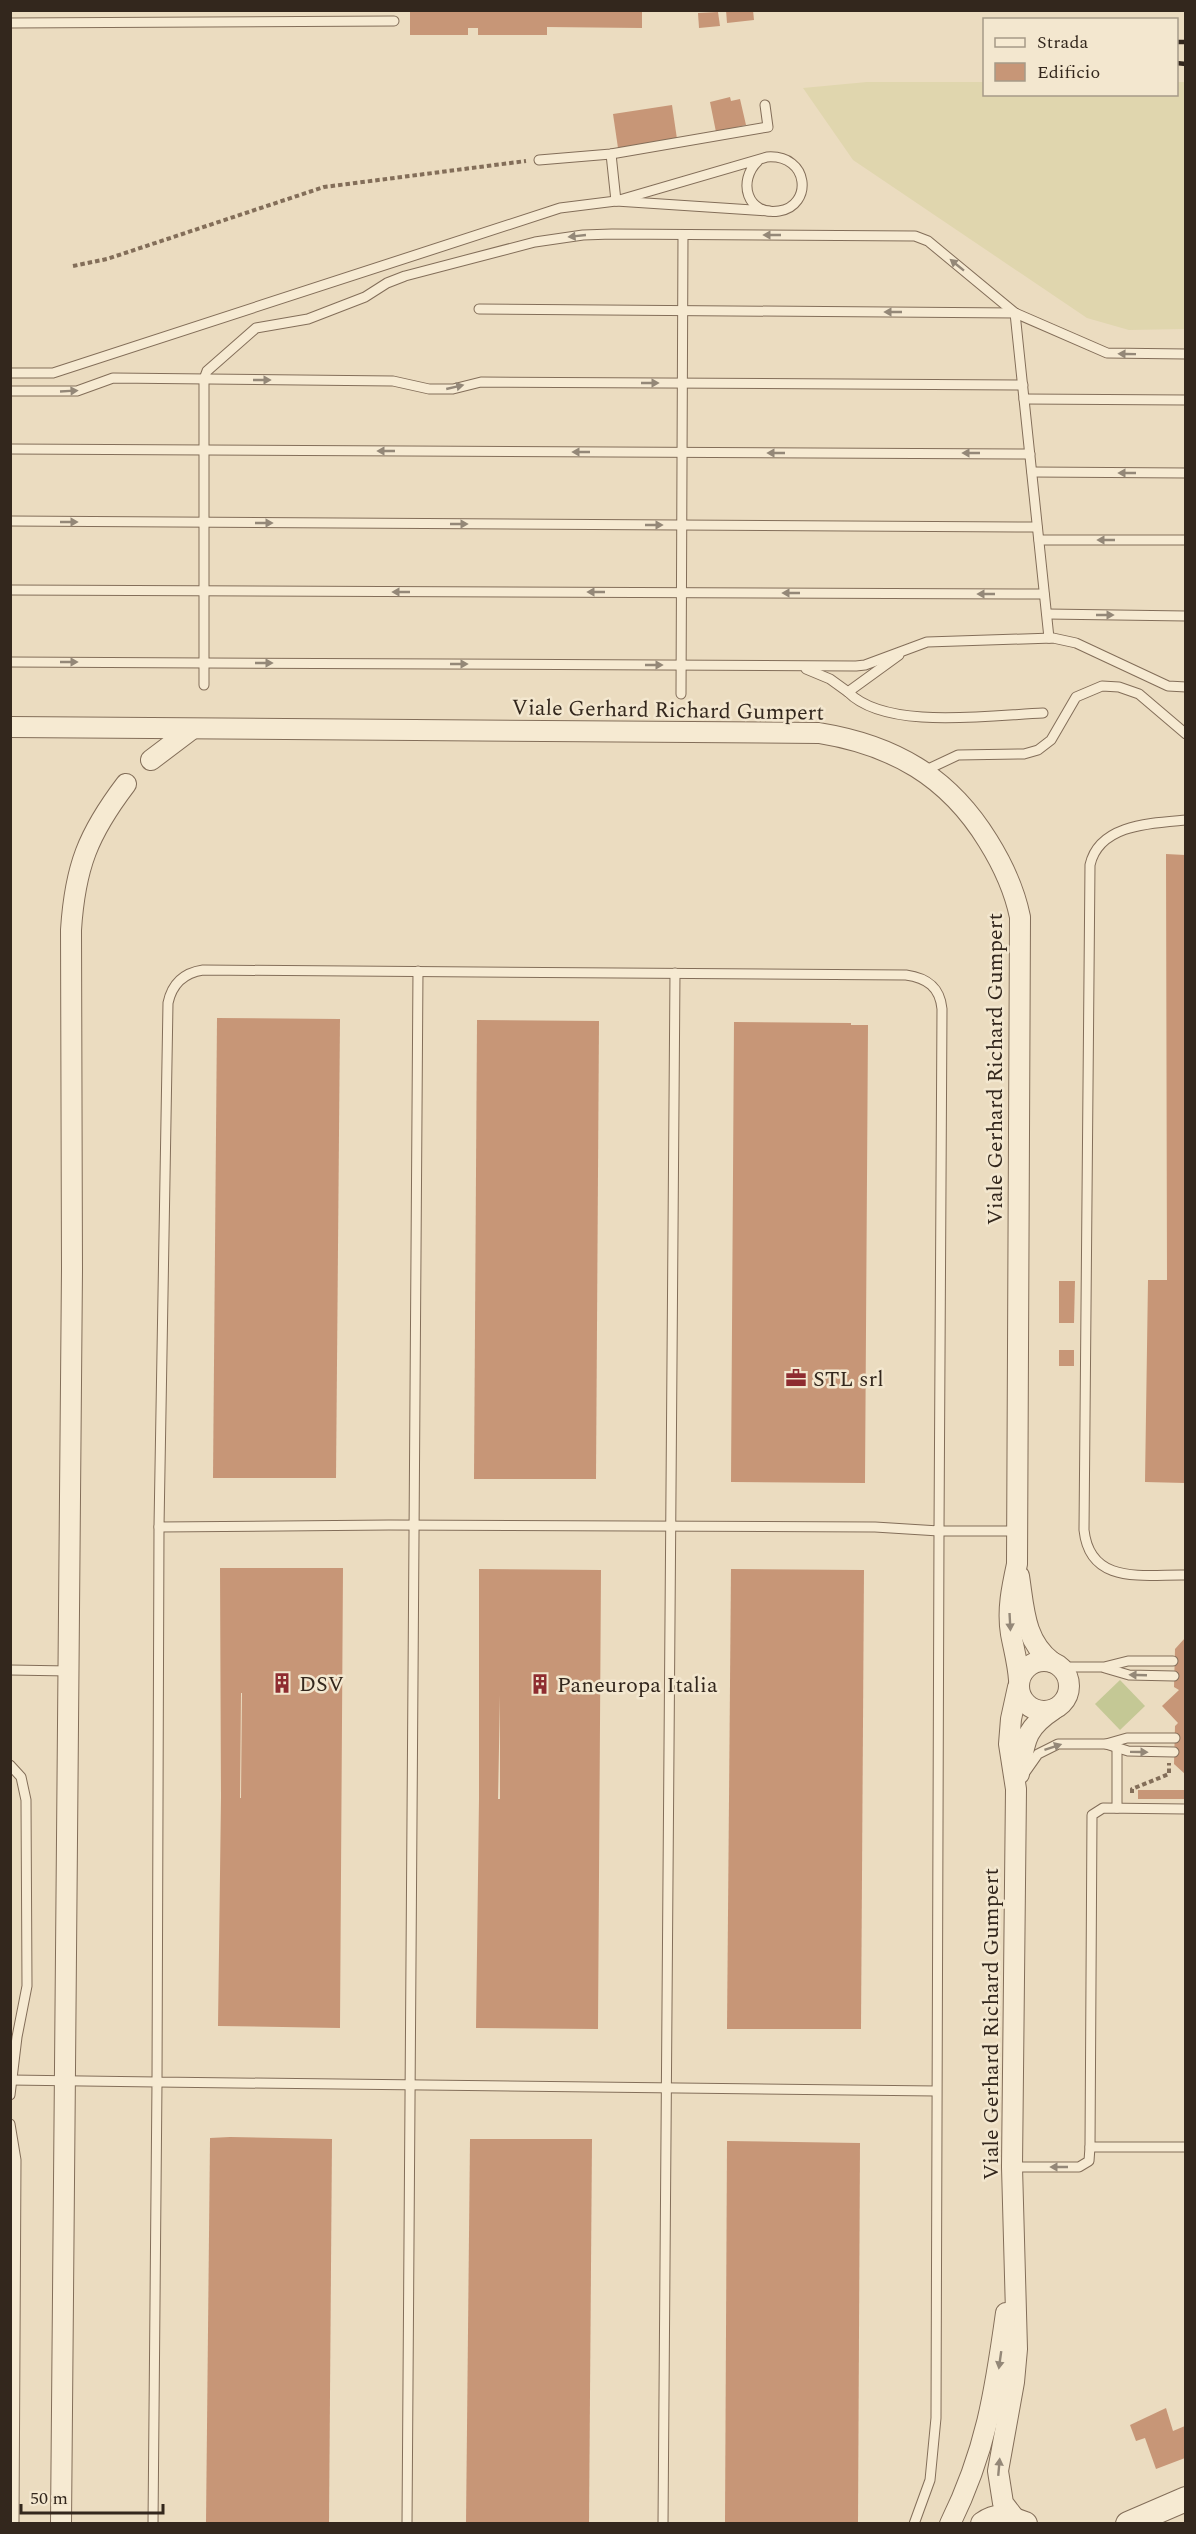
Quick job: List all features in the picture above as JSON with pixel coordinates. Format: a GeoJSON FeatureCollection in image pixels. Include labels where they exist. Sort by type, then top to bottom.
{"type":"FeatureCollection","features":[{"type":"Feature","properties":{"kind":"street","name":"Viale Gerhard Richard Gumpert"},"geometry":{"type":"LineString","coordinates":[[10,728],[798,732],[846,737],[869,744],[894,754],[924,771],[966,809],[982,831],[1012,884],[1020,917],[1017,1564],[1029,1633],[1037,1648],[1056,1665]]}},
{"type":"Feature","properties":{"kind":"street"},"geometry":{"type":"LineString","coordinates":[[151,760],[192,729]]}},
{"type":"Feature","properties":{"kind":"street"},"geometry":{"type":"LineString","coordinates":[[61,2523],[69,1671],[71,920],[73,900],[86,847],[96,826],[126,784]]}},
{"type":"Feature","properties":{"kind":"street","name":"Viale Gerhard Richard Gumpert"},"geometry":{"type":"LineString","coordinates":[[1017,1564],[1009,1602],[1018,1684],[1009,1744],[1016,1789],[1012,2167],[1016,2360],[998,2471],[1003,2503],[1020,2522]]}},
{"type":"Feature","properties":{"kind":"street"},"geometry":{"type":"LineString","coordinates":[[1036,1662],[1056,1665],[1066,1673],[1069,1690],[1066,1699],[1053,1710],[1045,1712],[1030,1708],[1019,1696],[1018,1684],[1022,1672],[1036,1662]]}},
{"type":"Feature","properties":{"kind":"street","name":"Viale Gerhard Richard Gumpert"},"geometry":{"type":"LineString","coordinates":[[1016,1789],[1024,1747],[1031,1727],[1037,1720],[1053,1710]]}},
{"type":"Feature","properties":{"kind":"street","name":"Viale Gerhard Richard Gumpert"},"geometry":{"type":"LineString","coordinates":[[950,2523],[970,2481],[988,2426],[997,2383],[1013,2260]]}},
{"type":"Feature","properties":{"kind":"street"},"geometry":{"type":"LineString","coordinates":[[1111,2523],[1138,2519],[1185,2499]]}},
{"type":"Feature","properties":{"kind":"street"},"geometry":{"type":"LineString","coordinates":[[983,2523],[999,2516],[1020,2522]]}},
{"type":"Feature","properties":{"kind":"lane"},"geometry":{"type":"LineString","coordinates":[[10,23],[394,21]]}},
{"type":"Feature","properties":{"kind":"lane"},"geometry":{"type":"LineString","coordinates":[[538,160],[611,154],[768,127],[765,105]]}},
{"type":"Feature","properties":{"kind":"lane"},"geometry":{"type":"LineString","coordinates":[[611,154],[616,201]]}},
{"type":"Feature","properties":{"kind":"lane"},"geometry":{"type":"LineString","coordinates":[[10,373],[53,373],[560,208],[616,201],[767,157],[785,158],[793,163],[802,179],[802,188],[794,204],[786,209],[769,211],[616,201]]}},
{"type":"Feature","properties":{"kind":"lane"},"geometry":{"type":"LineString","coordinates":[[758,161],[747,176],[748,194],[760,208],[769,211]]}},
{"type":"Feature","properties":{"kind":"lane"},"geometry":{"type":"LineString","coordinates":[[204,685],[204,379],[207,371],[256,327],[299,322],[334,311],[405,276],[512,248],[583,235],[922,237],[1015,313],[1107,353],[1185,354]]}},
{"type":"Feature","properties":{"kind":"lane"},"geometry":{"type":"LineString","coordinates":[[681,694],[683,235]]}},
{"type":"Feature","properties":{"kind":"lane"},"geometry":{"type":"LineString","coordinates":[[479,309],[1015,313]]}},
{"type":"Feature","properties":{"kind":"lane"},"geometry":{"type":"LineString","coordinates":[[1015,313],[1049,638]]}},
{"type":"Feature","properties":{"kind":"lane"},"geometry":{"type":"LineString","coordinates":[[10,391],[77,391],[113,378],[393,381],[429,390],[482,382],[1023,385]]}},
{"type":"Feature","properties":{"kind":"lane"},"geometry":{"type":"LineString","coordinates":[[1024,399],[1185,400]]}},
{"type":"Feature","properties":{"kind":"lane"},"geometry":{"type":"LineString","coordinates":[[10,449],[1030,454]]}},
{"type":"Feature","properties":{"kind":"lane"},"geometry":{"type":"LineString","coordinates":[[1032,472],[1185,473]]}},
{"type":"Feature","properties":{"kind":"lane"},"geometry":{"type":"LineString","coordinates":[[10,521],[1037,527]]}},
{"type":"Feature","properties":{"kind":"lane"},"geometry":{"type":"LineString","coordinates":[[1039,540],[1185,540]]}},
{"type":"Feature","properties":{"kind":"lane"},"geometry":{"type":"LineString","coordinates":[[10,590],[1044,594]]}},
{"type":"Feature","properties":{"kind":"lane"},"geometry":{"type":"LineString","coordinates":[[1047,614],[1185,616]]}},
{"type":"Feature","properties":{"kind":"lane"},"geometry":{"type":"LineString","coordinates":[[10,662],[865,665],[927,642],[1049,638],[1065,639],[1076,643],[1168,686],[1185,687]]}},
{"type":"Feature","properties":{"kind":"lane"},"geometry":{"type":"LineString","coordinates":[[849,692],[912,646]]}},
{"type":"Feature","properties":{"kind":"lane"},"geometry":{"type":"LineString","coordinates":[[791,666],[825,676],[863,704],[914,718],[1043,713]]}},
{"type":"Feature","properties":{"kind":"lane"},"geometry":{"type":"LineString","coordinates":[[924,771],[958,755],[1024,754],[1038,750],[1051,740],[1076,697],[1102,686],[1119,687],[1138,694],[1185,734]]}},
{"type":"Feature","properties":{"kind":"lane"},"geometry":{"type":"LineString","coordinates":[[1185,820],[1149,824],[1115,833],[1100,844],[1090,865],[1084,1530],[1092,1555],[1109,1570],[1127,1574],[1185,1575]]}},
{"type":"Feature","properties":{"kind":"lane"},"geometry":{"type":"LineString","coordinates":[[153,2523],[159,1527],[168,1003],[173,987],[185,975],[203,970],[906,975],[927,981],[939,993],[942,1008],[935,2442],[930,2480],[914,2523]]}},
{"type":"Feature","properties":{"kind":"lane"},"geometry":{"type":"LineString","coordinates":[[407,2523],[418,971]]}},
{"type":"Feature","properties":{"kind":"lane"},"geometry":{"type":"LineString","coordinates":[[663,2523],[675,973]]}},
{"type":"Feature","properties":{"kind":"lane"},"geometry":{"type":"LineString","coordinates":[[159,1527],[875,1527],[939,1531],[1017,1531]]}},
{"type":"Feature","properties":{"kind":"lane"},"geometry":{"type":"LineString","coordinates":[[1104,1667],[1128,1661],[1173,1661]]}},
{"type":"Feature","properties":{"kind":"lane"},"geometry":{"type":"LineString","coordinates":[[1056,1665],[1104,1667],[1129,1675],[1174,1676]]}},
{"type":"Feature","properties":{"kind":"lane"},"geometry":{"type":"LineString","coordinates":[[10,1670],[69,1671]]}},
{"type":"Feature","properties":{"kind":"lane"},"geometry":{"type":"LineString","coordinates":[[1016,1789],[1032,1760],[1044,1750],[1058,1744],[1106,1744],[1127,1738],[1174,1738]]}},
{"type":"Feature","properties":{"kind":"lane"},"geometry":{"type":"LineString","coordinates":[[1106,1744],[1128,1751],[1174,1752]]}},
{"type":"Feature","properties":{"kind":"lane"},"geometry":{"type":"LineString","coordinates":[[1117,1748],[1117,1808]]}},
{"type":"Feature","properties":{"kind":"lane"},"geometry":{"type":"LineString","coordinates":[[10,1765],[21,1777],[27,1814],[27,1986],[17,2037],[10,2095]]}},
{"type":"Feature","properties":{"kind":"lane"},"geometry":{"type":"LineString","coordinates":[[1012,2167],[1079,2167],[1089,2161],[1091,1818],[1098,1809],[1185,1809]]}},
{"type":"Feature","properties":{"kind":"lane"},"geometry":{"type":"LineString","coordinates":[[11,2080],[936,2091]]}},
{"type":"Feature","properties":{"kind":"lane"},"geometry":{"type":"LineString","coordinates":[[10,2124],[16,2160],[14,2523]]}},
{"type":"Feature","properties":{"kind":"lane"},"geometry":{"type":"LineString","coordinates":[[1090,2147],[1185,2147]]}},
{"type":"Feature","properties":{"kind":"path"},"geometry":{"type":"LineString","coordinates":[[73,266],[107,259],[324,187],[452,169],[538,160]]}},
{"type":"Feature","properties":{"kind":"path"},"geometry":{"type":"LineString","coordinates":[[1132,1808],[1132,1789],[1169,1774],[1169,1762]]}},
{"type":"Feature","properties":{"kind":"shaded area"},"geometry":{"type":"Polygon","coordinates":[[[867,82],[983,82],[983,96],[1178,96],[1178,82],[1185,82],[1185,329],[1129,330],[1087,318],[853,160],[803,88],[867,82]]]}},
{"type":"Feature","properties":{"kind":"green space"},"geometry":{"type":"Polygon","coordinates":[[[1120,1680],[1145,1706],[1120,1730],[1095,1704],[1120,1680]]]}},
{"type":"Feature","properties":{"kind":"building"},"geometry":{"type":"Polygon","coordinates":[[[410,10],[642,10],[642,28],[547,27],[547,35],[478,35],[478,28],[468,28],[468,35],[410,35],[410,10]]]}},
{"type":"Feature","properties":{"kind":"building"},"geometry":{"type":"Polygon","coordinates":[[[726,10],[753,10],[754,20],[727,23],[726,10]]]}},
{"type":"Feature","properties":{"kind":"building"},"geometry":{"type":"Polygon","coordinates":[[[718,12],[720,26],[699,28],[698,13],[718,12]]]}},
{"type":"Feature","properties":{"kind":"building"},"geometry":{"type":"Polygon","coordinates":[[[730,97],[731,101],[740,99],[746,125],[716,132],[710,102],[730,97]]]}},
{"type":"Feature","properties":{"kind":"building"},"geometry":{"type":"Polygon","coordinates":[[[672,105],[677,139],[618,148],[613,114],[672,105]]]}},
{"type":"Feature","properties":{"kind":"building"},"geometry":{"type":"Polygon","coordinates":[[[1166,854],[1185,855],[1185,1483],[1145,1482],[1148,1280],[1167,1280],[1166,854]]]}},
{"type":"Feature","properties":{"kind":"building"},"geometry":{"type":"Polygon","coordinates":[[[217,1018],[340,1019],[336,1478],[213,1478],[217,1018]]]}},
{"type":"Feature","properties":{"kind":"building"},"geometry":{"type":"Polygon","coordinates":[[[477,1020],[599,1021],[596,1479],[474,1479],[477,1020]]]}},
{"type":"Feature","properties":{"kind":"building"},"geometry":{"type":"Polygon","coordinates":[[[734,1022],[868,1025],[865,1483],[731,1482],[734,1022]]]}},
{"type":"Feature","properties":{"kind":"building"},"geometry":{"type":"Polygon","coordinates":[[[1059,1281],[1075,1281],[1074,1323],[1059,1323],[1059,1281]]]}},
{"type":"Feature","properties":{"kind":"building"},"geometry":{"type":"Polygon","coordinates":[[[1059,1350],[1074,1350],[1074,1366],[1059,1366],[1059,1350]]]}},
{"type":"Feature","properties":{"kind":"building","name":"DSV"},"geometry":{"type":"Polygon","coordinates":[[[220,1568],[343,1568],[340,2028],[218,2026],[221,1798],[220,1568]],[[241,1693],[240,1798],[241,1798],[241,1693]]]}},
{"type":"Feature","properties":{"kind":"building"},"geometry":{"type":"Polygon","coordinates":[[[479,1569],[601,1570],[598,2029],[476,2028],[479,1569]],[[500,1695],[498,1799],[500,1799],[500,1695]]]}},
{"type":"Feature","properties":{"kind":"building"},"geometry":{"type":"Polygon","coordinates":[[[731,1569],[864,1570],[861,2029],[727,2029],[731,1569]]]}},
{"type":"Feature","properties":{"kind":"building"},"geometry":{"type":"Polygon","coordinates":[[[1185,1638],[1185,1774],[1174,1764],[1175,1726],[1178,1723],[1162,1706],[1179,1690],[1174,1687],[1175,1649],[1185,1638]]]}},
{"type":"Feature","properties":{"kind":"building"},"geometry":{"type":"Polygon","coordinates":[[[1138,1790],[1185,1790],[1185,1799],[1138,1799],[1138,1790]]]}},
{"type":"Feature","properties":{"kind":"building"},"geometry":{"type":"Polygon","coordinates":[[[210,2138],[332,2139],[329,2523],[206,2523],[210,2138]]]}},
{"type":"Feature","properties":{"kind":"building"},"geometry":{"type":"Polygon","coordinates":[[[470,2139],[592,2139],[589,2523],[466,2523],[470,2139]]]}},
{"type":"Feature","properties":{"kind":"building"},"geometry":{"type":"Polygon","coordinates":[[[727,2141],[860,2143],[858,2523],[725,2523],[727,2141]]]}},
{"type":"Feature","properties":{"kind":"building"},"geometry":{"type":"Polygon","coordinates":[[[1166,2408],[1173,2431],[1185,2426],[1185,2458],[1156,2469],[1145,2438],[1136,2441],[1130,2425],[1166,2408]]]}},
{"type":"Feature","properties":{"kind":"railway"},"geometry":{"type":"LineString","coordinates":[[1178,42],[1186,42]]}},
{"type":"Feature","properties":{"kind":"railway"},"geometry":{"type":"LineString","coordinates":[[1178,63],[1186,64]]}},
{"type":"Feature","properties":{"kind":"place","name":"STL srl"},"geometry":{"type":"Point","coordinates":[796,1378]}},
{"type":"Feature","properties":{"kind":"place","name":"DSV"},"geometry":{"type":"Point","coordinates":[282,1683]}},
{"type":"Feature","properties":{"kind":"place","name":"Paneuropa Italia"},"geometry":{"type":"Point","coordinates":[540,1684]}}]}
